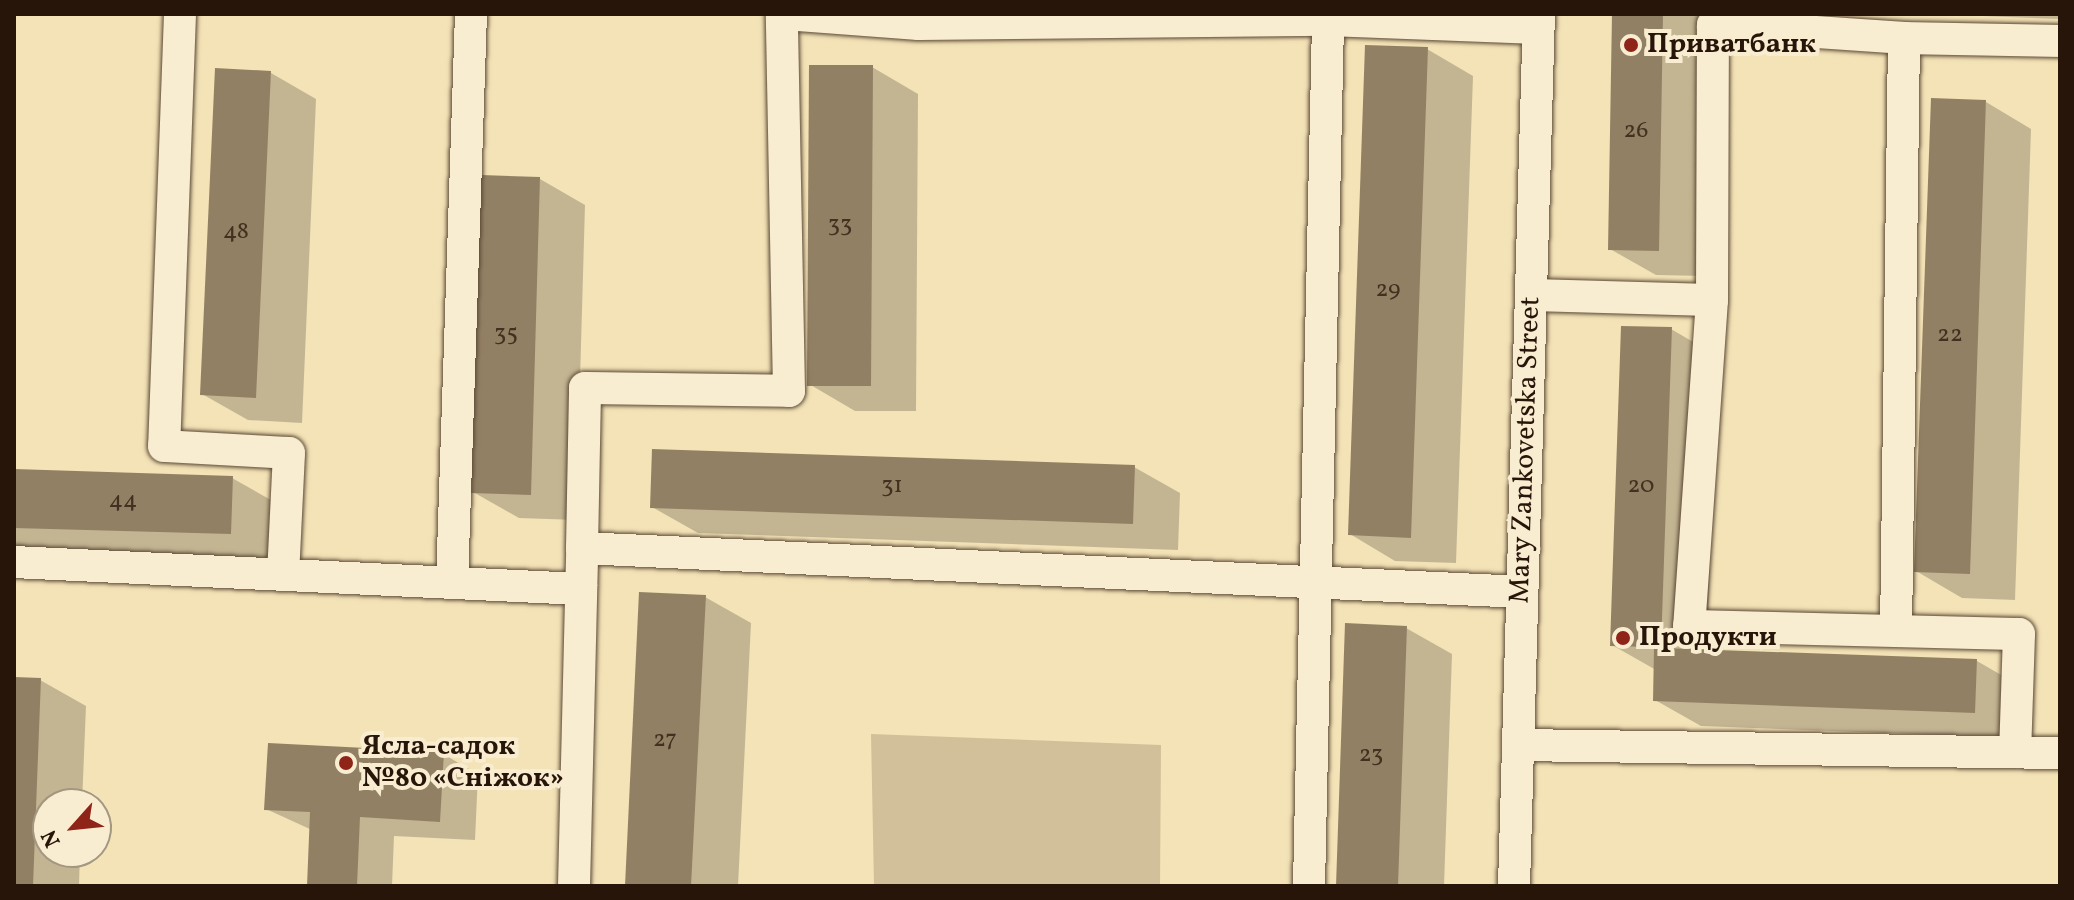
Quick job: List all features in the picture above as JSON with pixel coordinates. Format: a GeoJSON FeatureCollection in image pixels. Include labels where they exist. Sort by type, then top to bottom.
{"type":"FeatureCollection","features":[{"type":"Feature","properties":{"kind":"street"},"geometry":{"type":"LineString","coordinates":[[180,14],[164,446],[289,453],[283,575]]}},
{"type":"Feature","properties":{"kind":"street"},"geometry":{"type":"LineString","coordinates":[[452,583],[471,14]]}},
{"type":"Feature","properties":{"kind":"street"},"geometry":{"type":"LineString","coordinates":[[574,886],[585,388],[789,391],[784,14],[919,19],[1538,21]]}},
{"type":"Feature","properties":{"kind":"street"},"geometry":{"type":"LineString","coordinates":[[1309,886],[1328,20]]}},
{"type":"Feature","properties":{"kind":"street","name":"Mary Zankovetska Street"},"geometry":{"type":"LineString","coordinates":[[1514,886],[1538,21]]}},
{"type":"Feature","properties":{"kind":"street"},"geometry":{"type":"LineString","coordinates":[[2015,752],[2019,634],[1689,626],[1712,300],[1713,25],[1904,38],[2060,41]]}},
{"type":"Feature","properties":{"kind":"street"},"geometry":{"type":"LineString","coordinates":[[1896,631],[1904,38]]}},
{"type":"Feature","properties":{"kind":"street"},"geometry":{"type":"LineString","coordinates":[[1531,295],[1712,300]]}},
{"type":"Feature","properties":{"kind":"street"},"geometry":{"type":"LineString","coordinates":[[582,548],[1522,592]]}},
{"type":"Feature","properties":{"kind":"street"},"geometry":{"type":"LineString","coordinates":[[14,562],[581,589]]}},
{"type":"Feature","properties":{"kind":"street"},"geometry":{"type":"LineString","coordinates":[[1518,745],[2060,753]]}},
{"type":"Feature","properties":{"kind":"shaded area"},"geometry":{"type":"Polygon","coordinates":[[[871,734],[1161,745],[1160,886],[874,885],[871,734]]]}},
{"type":"Feature","properties":{"kind":"building"},"geometry":{"type":"Polygon","coordinates":[[[1612,14],[1663,14],[1659,251],[1608,250],[1612,14]]]}},
{"type":"Feature","properties":{"kind":"building"},"geometry":{"type":"Polygon","coordinates":[[[1365,45],[1428,47],[1411,538],[1348,535],[1365,45]]]}},
{"type":"Feature","properties":{"kind":"building"},"geometry":{"type":"Polygon","coordinates":[[[809,65],[873,65],[871,386],[807,386],[809,65]]]}},
{"type":"Feature","properties":{"kind":"building"},"geometry":{"type":"Polygon","coordinates":[[[215,68],[271,71],[256,398],[200,395],[215,68]]]}},
{"type":"Feature","properties":{"kind":"building"},"geometry":{"type":"Polygon","coordinates":[[[1931,98],[1986,100],[1970,574],[1914,572],[1931,98]]]}},
{"type":"Feature","properties":{"kind":"building"},"geometry":{"type":"Polygon","coordinates":[[[481,175],[540,177],[531,495],[471,493],[481,175]]]}},
{"type":"Feature","properties":{"kind":"building"},"geometry":{"type":"Polygon","coordinates":[[[1621,326],[1672,327],[1661,648],[1977,659],[1975,713],[1653,701],[1654,647],[1610,646],[1621,326]]]}},
{"type":"Feature","properties":{"kind":"building"},"geometry":{"type":"Polygon","coordinates":[[[652,449],[1135,465],[1133,524],[650,508],[652,449]]]}},
{"type":"Feature","properties":{"kind":"building"},"geometry":{"type":"Polygon","coordinates":[[[14,469],[233,476],[231,534],[14,528],[14,469]]]}},
{"type":"Feature","properties":{"kind":"building"},"geometry":{"type":"Polygon","coordinates":[[[639,592],[706,595],[691,886],[625,886],[639,592]]]}},
{"type":"Feature","properties":{"kind":"building"},"geometry":{"type":"Polygon","coordinates":[[[1345,623],[1407,626],[1398,886],[1336,886],[1345,623]]]}},
{"type":"Feature","properties":{"kind":"building"},"geometry":{"type":"Polygon","coordinates":[[[14,677],[41,678],[37,788],[32,788],[33,886],[14,886],[14,677]]]}},
{"type":"Feature","properties":{"kind":"building"},"geometry":{"type":"Polygon","coordinates":[[[268,743],[444,752],[440,822],[360,817],[357,886],[307,886],[310,812],[264,810],[268,743]]]}},
{"type":"Feature","properties":{"kind":"place","name":"Приватбанк"},"geometry":{"type":"Point","coordinates":[1631,45]}},
{"type":"Feature","properties":{"kind":"place","name":"Продукти"},"geometry":{"type":"Point","coordinates":[1623,638]}},
{"type":"Feature","properties":{"kind":"place","name":"Ясла-садок №80 «Сніжок»"},"geometry":{"type":"Point","coordinates":[346,763]}}]}
